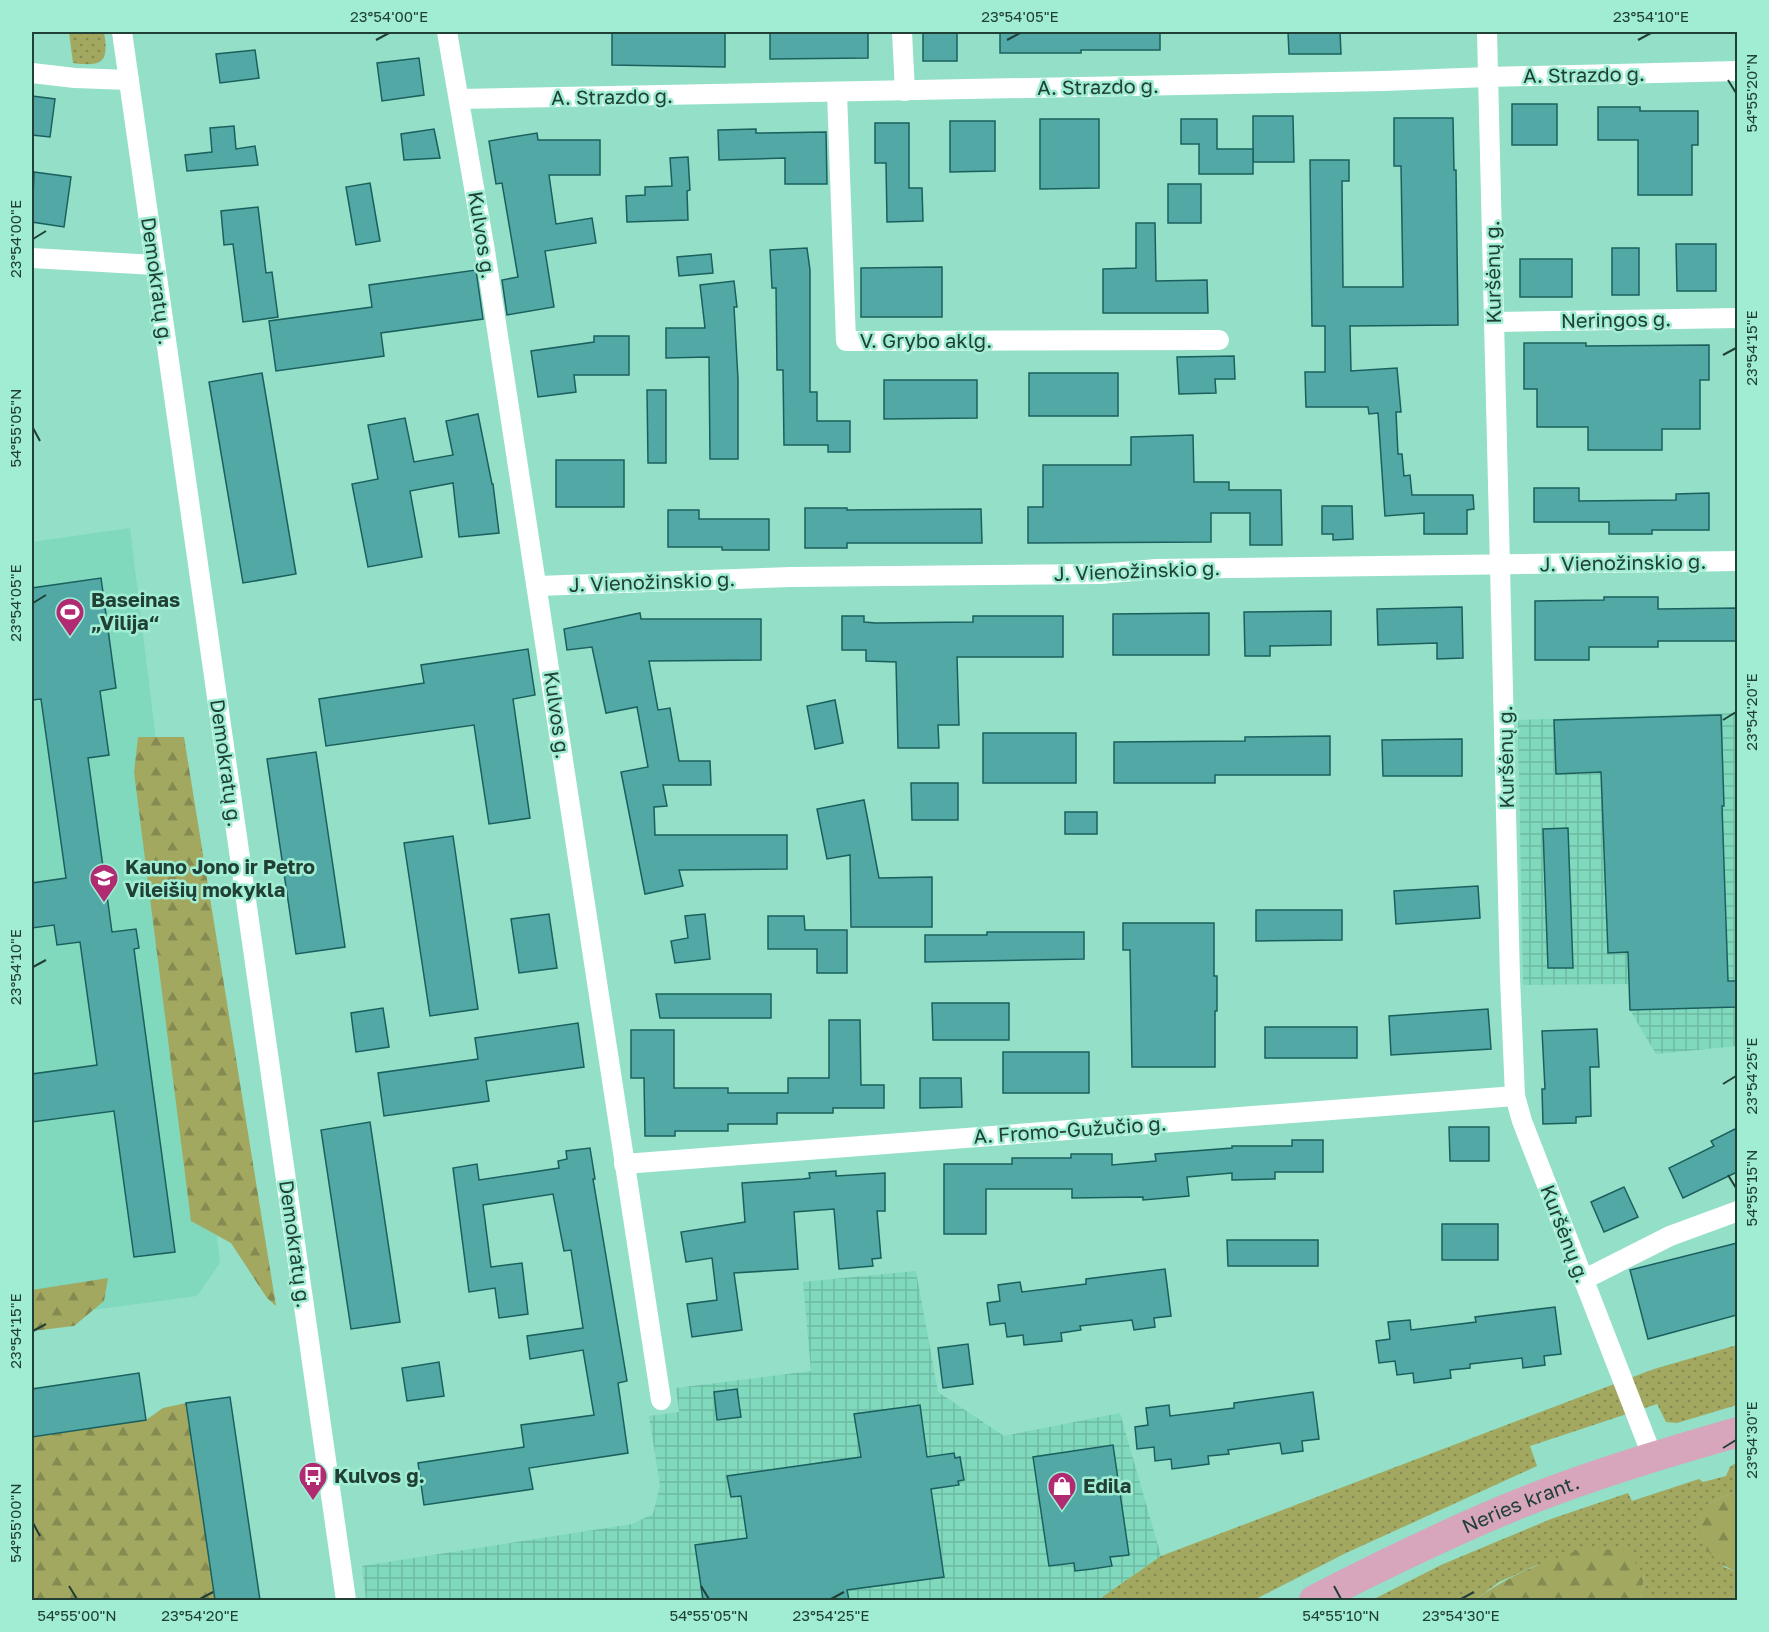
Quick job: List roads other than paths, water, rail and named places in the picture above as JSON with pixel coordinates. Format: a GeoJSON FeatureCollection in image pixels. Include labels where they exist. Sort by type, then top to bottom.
{"type":"FeatureCollection","features":[{"type":"Feature","properties":{"kind":"main road","name":"Neries krant."},"geometry":{"type":"LineString","coordinates":[[1314,1600],[1425,1545],[1521,1503],[1737,1432]]}},
{"type":"Feature","properties":{"kind":"street","name":"Demokratų g."},"geometry":{"type":"LineString","coordinates":[[122,32],[346,1600]]}},
{"type":"Feature","properties":{"kind":"street","name":"Kulvos g."},"geometry":{"type":"LineString","coordinates":[[447,32],[485,251],[661,1400]]}},
{"type":"Feature","properties":{"kind":"street"},"geometry":{"type":"LineString","coordinates":[[902,32],[905,91]]}},
{"type":"Feature","properties":{"kind":"street","name":"Kuršėnų g."},"geometry":{"type":"LineString","coordinates":[[1487,32],[1510,978],[1515,1096],[1533,1154],[1653,1458]]}},
{"type":"Feature","properties":{"kind":"street","name":"A. Strazdo g."},"geometry":{"type":"LineString","coordinates":[[459,99],[1372,82],[1737,71]]}},
{"type":"Feature","properties":{"kind":"street"},"geometry":{"type":"LineString","coordinates":[[32,73],[75,78],[129,80]]}},
{"type":"Feature","properties":{"kind":"street","name":"V. Grybo aklg."},"geometry":{"type":"LineString","coordinates":[[837,93],[846,341],[1220,340]]}},
{"type":"Feature","properties":{"kind":"street"},"geometry":{"type":"LineString","coordinates":[[32,258],[155,265]]}},
{"type":"Feature","properties":{"kind":"street","name":"Neringos g."},"geometry":{"type":"LineString","coordinates":[[1494,322],[1737,318]]}},
{"type":"Feature","properties":{"kind":"street","name":"J. Vienožinskio g."},"geometry":{"type":"LineString","coordinates":[[537,586],[791,577],[1100,574],[1156,569],[1737,561]]}},
{"type":"Feature","properties":{"kind":"street","name":"A. Fromo-Gužučio g."},"geometry":{"type":"LineString","coordinates":[[624,1164],[1515,1096]]}},
{"type":"Feature","properties":{"kind":"street"},"geometry":{"type":"LineString","coordinates":[[1583,1280],[1670,1236],[1737,1211]]}},
{"type":"Feature","properties":{"kind":"place","name":"Baseinas „Vilija“"},"geometry":{"type":"Point","coordinates":[70,638]}},
{"type":"Feature","properties":{"kind":"place","name":"Kauno Jono ir Petro Vileišių mokykla"},"geometry":{"type":"Point","coordinates":[104,904]}},
{"type":"Feature","properties":{"kind":"place","name":"Kulvos g."},"geometry":{"type":"Point","coordinates":[313,1502]}},
{"type":"Feature","properties":{"kind":"place","name":"Edila"},"geometry":{"type":"Point","coordinates":[1062,1512]}}]}
